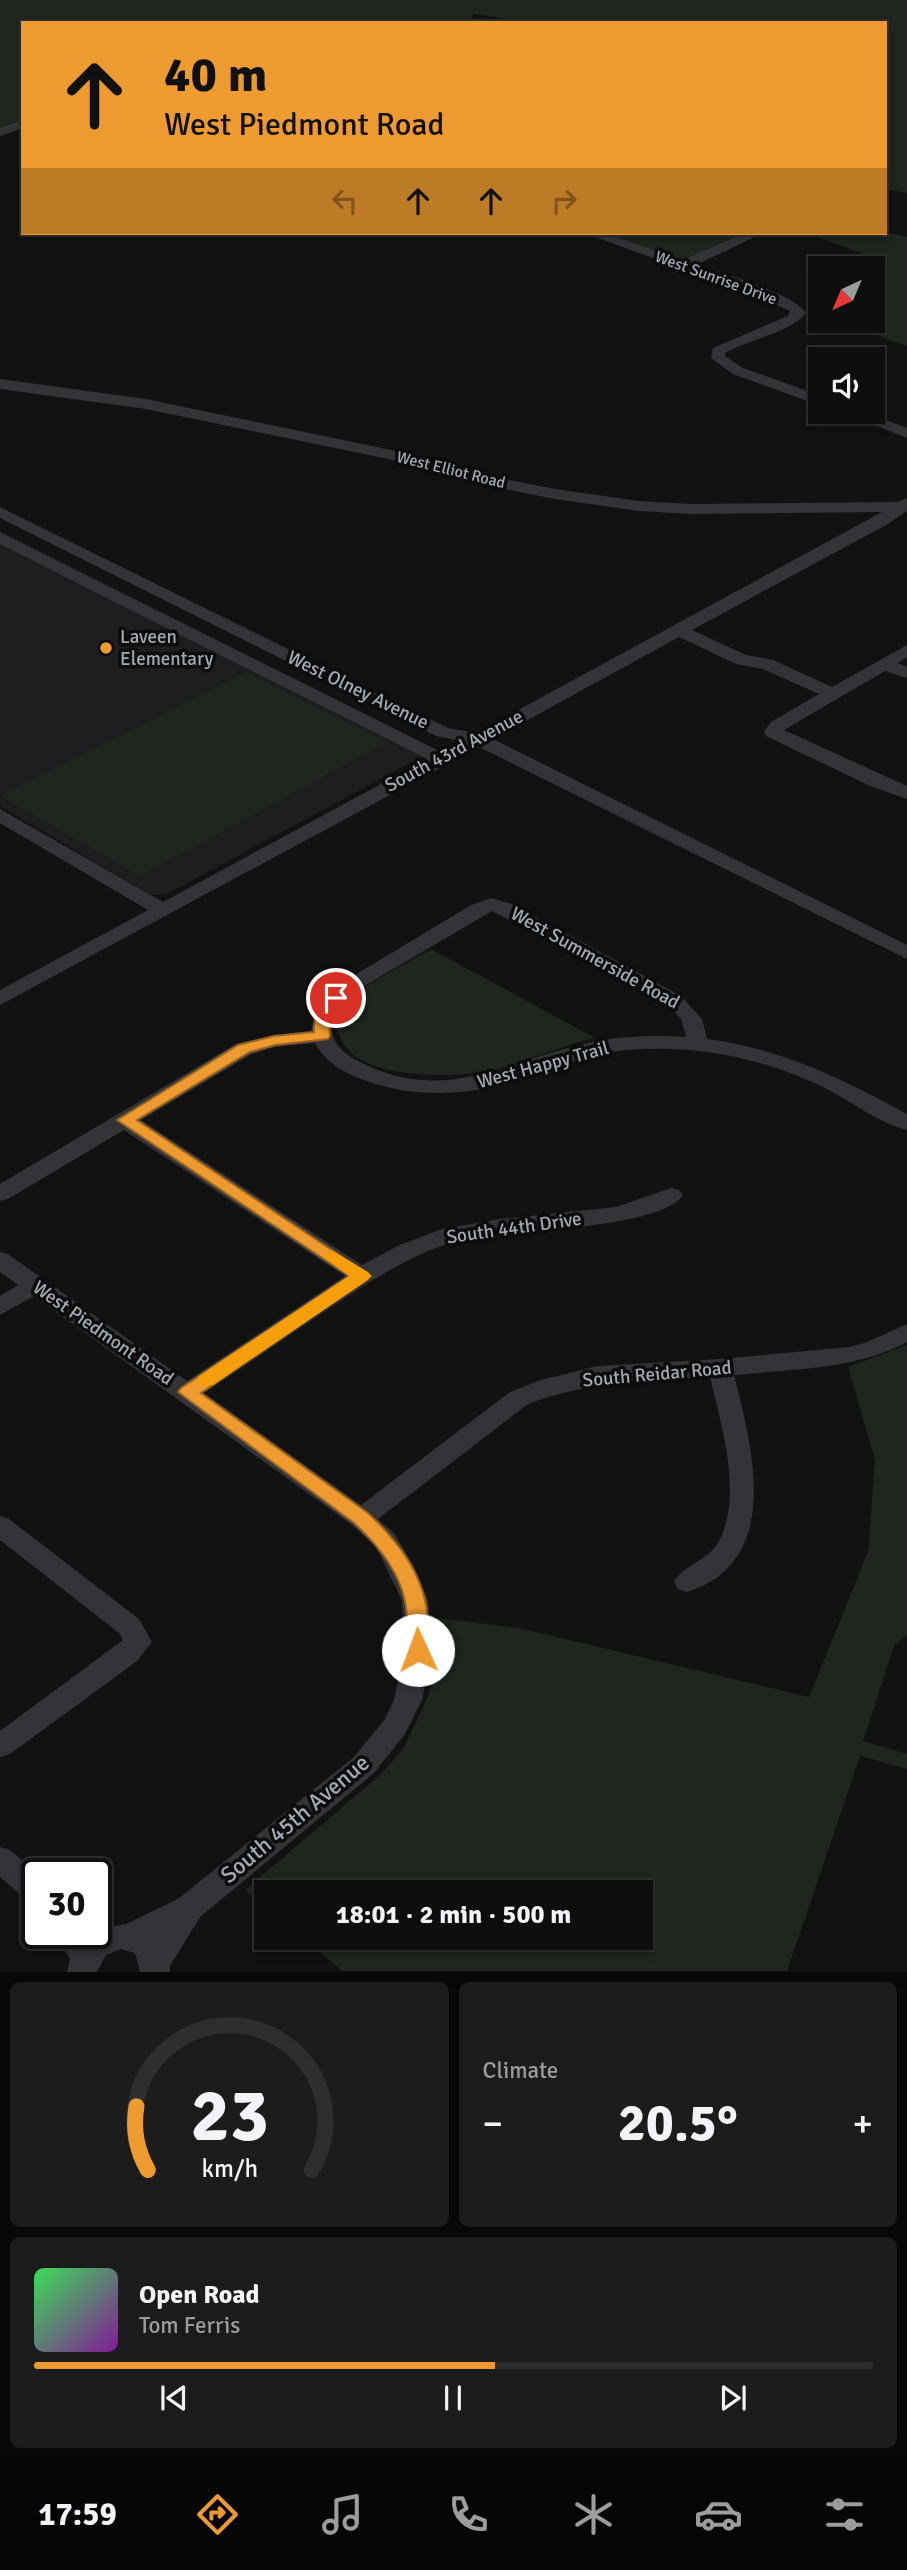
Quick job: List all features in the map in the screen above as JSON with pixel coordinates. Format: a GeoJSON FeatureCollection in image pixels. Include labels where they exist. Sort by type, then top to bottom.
{"type":"FeatureCollection","features":[{"type":"Feature","properties":{"kind":"street"},"geometry":{"type":"LineString","coordinates":[[0,132],[21,125]]}},
{"type":"Feature","properties":{"kind":"street","name":"West Sunrise Drive"},"geometry":{"type":"LineString","coordinates":[[597,235],[763,293],[796,308],[799,313],[793,319],[730,344],[718,351],[718,358],[738,371],[808,396]]}},
{"type":"Feature","properties":{"kind":"street"},"geometry":{"type":"LineString","coordinates":[[684,265],[752,235]]}},
{"type":"Feature","properties":{"kind":"street","name":"West Elliot Road"},"geometry":{"type":"LineString","coordinates":[[0,384],[146,404],[397,456],[460,475],[555,494],[639,506],[691,509],[906,506]]}},
{"type":"Feature","properties":{"kind":"street"},"geometry":{"type":"LineString","coordinates":[[883,424],[907,433]]}},
{"type":"Feature","properties":{"kind":"street","name":"South 43rd Avenue"},"geometry":{"type":"LineString","coordinates":[[0,999],[906,506]]}},
{"type":"Feature","properties":{"kind":"street","name":"West Olney Avenue"},"geometry":{"type":"LineString","coordinates":[[0,512],[443,732],[478,738],[907,953]]}},
{"type":"Feature","properties":{"kind":"street"},"geometry":{"type":"LineString","coordinates":[[0,537],[439,758]]}},
{"type":"Feature","properties":{"kind":"street"},"geometry":{"type":"LineString","coordinates":[[683,627],[728,647],[742,660],[767,664],[833,694]]}},
{"type":"Feature","properties":{"kind":"street"},"geometry":{"type":"LineString","coordinates":[[907,650],[778,726],[774,732],[877,782],[907,793]]}},
{"type":"Feature","properties":{"kind":"street"},"geometry":{"type":"LineString","coordinates":[[884,663],[907,674]]}},
{"type":"Feature","properties":{"kind":"street"},"geometry":{"type":"LineString","coordinates":[[0,815],[162,910]]}},
{"type":"Feature","properties":{"kind":"street","name":"West Summerside Road"},"geometry":{"type":"LineString","coordinates":[[322,1036],[321,1021],[326,1009],[342,991],[478,909],[491,904],[505,908],[674,1000],[686,1009],[695,1021],[697,1044]]}},
{"type":"Feature","properties":{"kind":"street"},"geometry":{"type":"LineString","coordinates":[[0,1194],[244,1049],[274,1041],[322,1036]]}},
{"type":"Feature","properties":{"kind":"street","name":"West Happy Trail"},"geometry":{"type":"LineString","coordinates":[[322,1036],[338,1059],[355,1068],[396,1084],[420,1086],[475,1084],[584,1050],[667,1043],[697,1044]]}},
{"type":"Feature","properties":{"kind":"street"},"geometry":{"type":"LineString","coordinates":[[697,1044],[758,1054],[791,1063],[827,1079],[907,1123]]}},
{"type":"Feature","properties":{"kind":"street"},"geometry":{"type":"LineString","coordinates":[[125,1120],[362,1276]]}},
{"type":"Feature","properties":{"kind":"street","name":"South 44th Drive"},"geometry":{"type":"LineString","coordinates":[[188,1392],[391,1257],[445,1236],[615,1215],[647,1208],[671,1195]]}},
{"type":"Feature","properties":{"kind":"street","name":"West Piedmont Road"},"geometry":{"type":"LineString","coordinates":[[0,1260],[361,1518],[385,1540],[400,1565]]}},
{"type":"Feature","properties":{"kind":"street"},"geometry":{"type":"LineString","coordinates":[[0,1307],[35,1285]]}},
{"type":"Feature","properties":{"kind":"street","name":"South Reidar Road"},"geometry":{"type":"LineString","coordinates":[[361,1518],[519,1398],[550,1386],[598,1375],[720,1368],[850,1355],[874,1349],[907,1332]]}},
{"type":"Feature","properties":{"kind":"street"},"geometry":{"type":"LineString","coordinates":[[687,1583],[712,1566],[731,1544],[741,1503],[740,1455],[720,1368]]}},
{"type":"Feature","properties":{"kind":"street"},"geometry":{"type":"LineString","coordinates":[[0,1526],[129,1626],[138,1642],[127,1654],[0,1746]]}},
{"type":"Feature","properties":{"kind":"street","name":"South 45th Avenue"},"geometry":{"type":"LineString","coordinates":[[80,1961],[98,1943],[114,1933],[189,1908],[364,1765],[395,1726],[408,1700],[418,1650],[415,1600],[400,1565]]}},
{"type":"Feature","properties":{"kind":"street"},"geometry":{"type":"LineString","coordinates":[[0,1859],[21,1877]]}},
{"type":"Feature","properties":{"kind":"street","name":"South 45th Avenue"},"geometry":{"type":"LineString","coordinates":[[156,1969],[189,1908]]}},
{"type":"Feature","properties":{"kind":"street"},"geometry":{"type":"LineString","coordinates":[[114,1933],[148,1946],[156,1969]]}},
{"type":"Feature","properties":{"kind":"shaded area"},"geometry":{"type":"Polygon","coordinates":[[[0,0],[907,0],[907,193],[887,189],[887,21],[522,21],[474,14],[469,21],[21,21],[21,124],[0,130],[0,0]]]}},
{"type":"Feature","properties":{"kind":"shaded area"},"geometry":{"type":"Polygon","coordinates":[[[887,232],[907,237],[907,346],[870,333],[886,332],[886,256],[870,256],[811,235],[887,235],[887,232]]]}},
{"type":"Feature","properties":{"kind":"shaded area"},"geometry":{"type":"Polygon","coordinates":[[[603,235],[745,235],[682,263],[603,235]]]}},
{"type":"Feature","properties":{"kind":"shaded area","name":"Laveen Elementary"},"geometry":{"type":"Polygon","coordinates":[[[0,541],[423,756],[167,894],[151,895],[0,806],[0,541]]]}},
{"type":"Feature","properties":{"kind":"shaded area"},"geometry":{"type":"Polygon","coordinates":[[[246,672],[387,742],[140,876],[0,796],[246,672]]]}},
{"type":"Feature","properties":{"kind":"shaded area"},"geometry":{"type":"Polygon","coordinates":[[[431,949],[595,1038],[505,1067],[477,1073],[419,1074],[380,1068],[364,1062],[346,1047],[335,1025],[350,995],[431,949]]]}},
{"type":"Feature","properties":{"kind":"shaded area"},"geometry":{"type":"Polygon","coordinates":[[[907,1345],[907,1634],[894,1646],[863,1741],[907,1754],[907,1769],[860,1756],[787,1971],[343,1971],[318,1950],[653,1950],[653,1880],[257,1880],[380,1775],[403,1749],[427,1699],[440,1658],[438,1618],[519,1628],[809,1697],[868,1552],[875,1460],[848,1367],[907,1345]]]}},
{"type":"Feature","properties":{"kind":"shaded area"},"geometry":{"type":"Polygon","coordinates":[[[254,1882],[254,1897],[245,1890],[254,1882]]]}},
{"type":"Feature","properties":{"kind":"slow traffic"},"geometry":{"type":"LineString","coordinates":[[206,1380],[362,1276],[331,1256]]}},
{"type":"Feature","properties":{"kind":"place","name":"Laveen Elementary"},"geometry":{"type":"Point","coordinates":[106,648]}},
{"type":"Feature","properties":{"kind":"route"},"geometry":{"type":"LineString","coordinates":[[336,998],[326,1009],[321,1021],[322,1036],[259,1043],[244,1049],[125,1120],[362,1276],[188,1392],[361,1518],[385,1540],[400,1565],[415,1600],[419,1628],[418,1650]]}}]}
